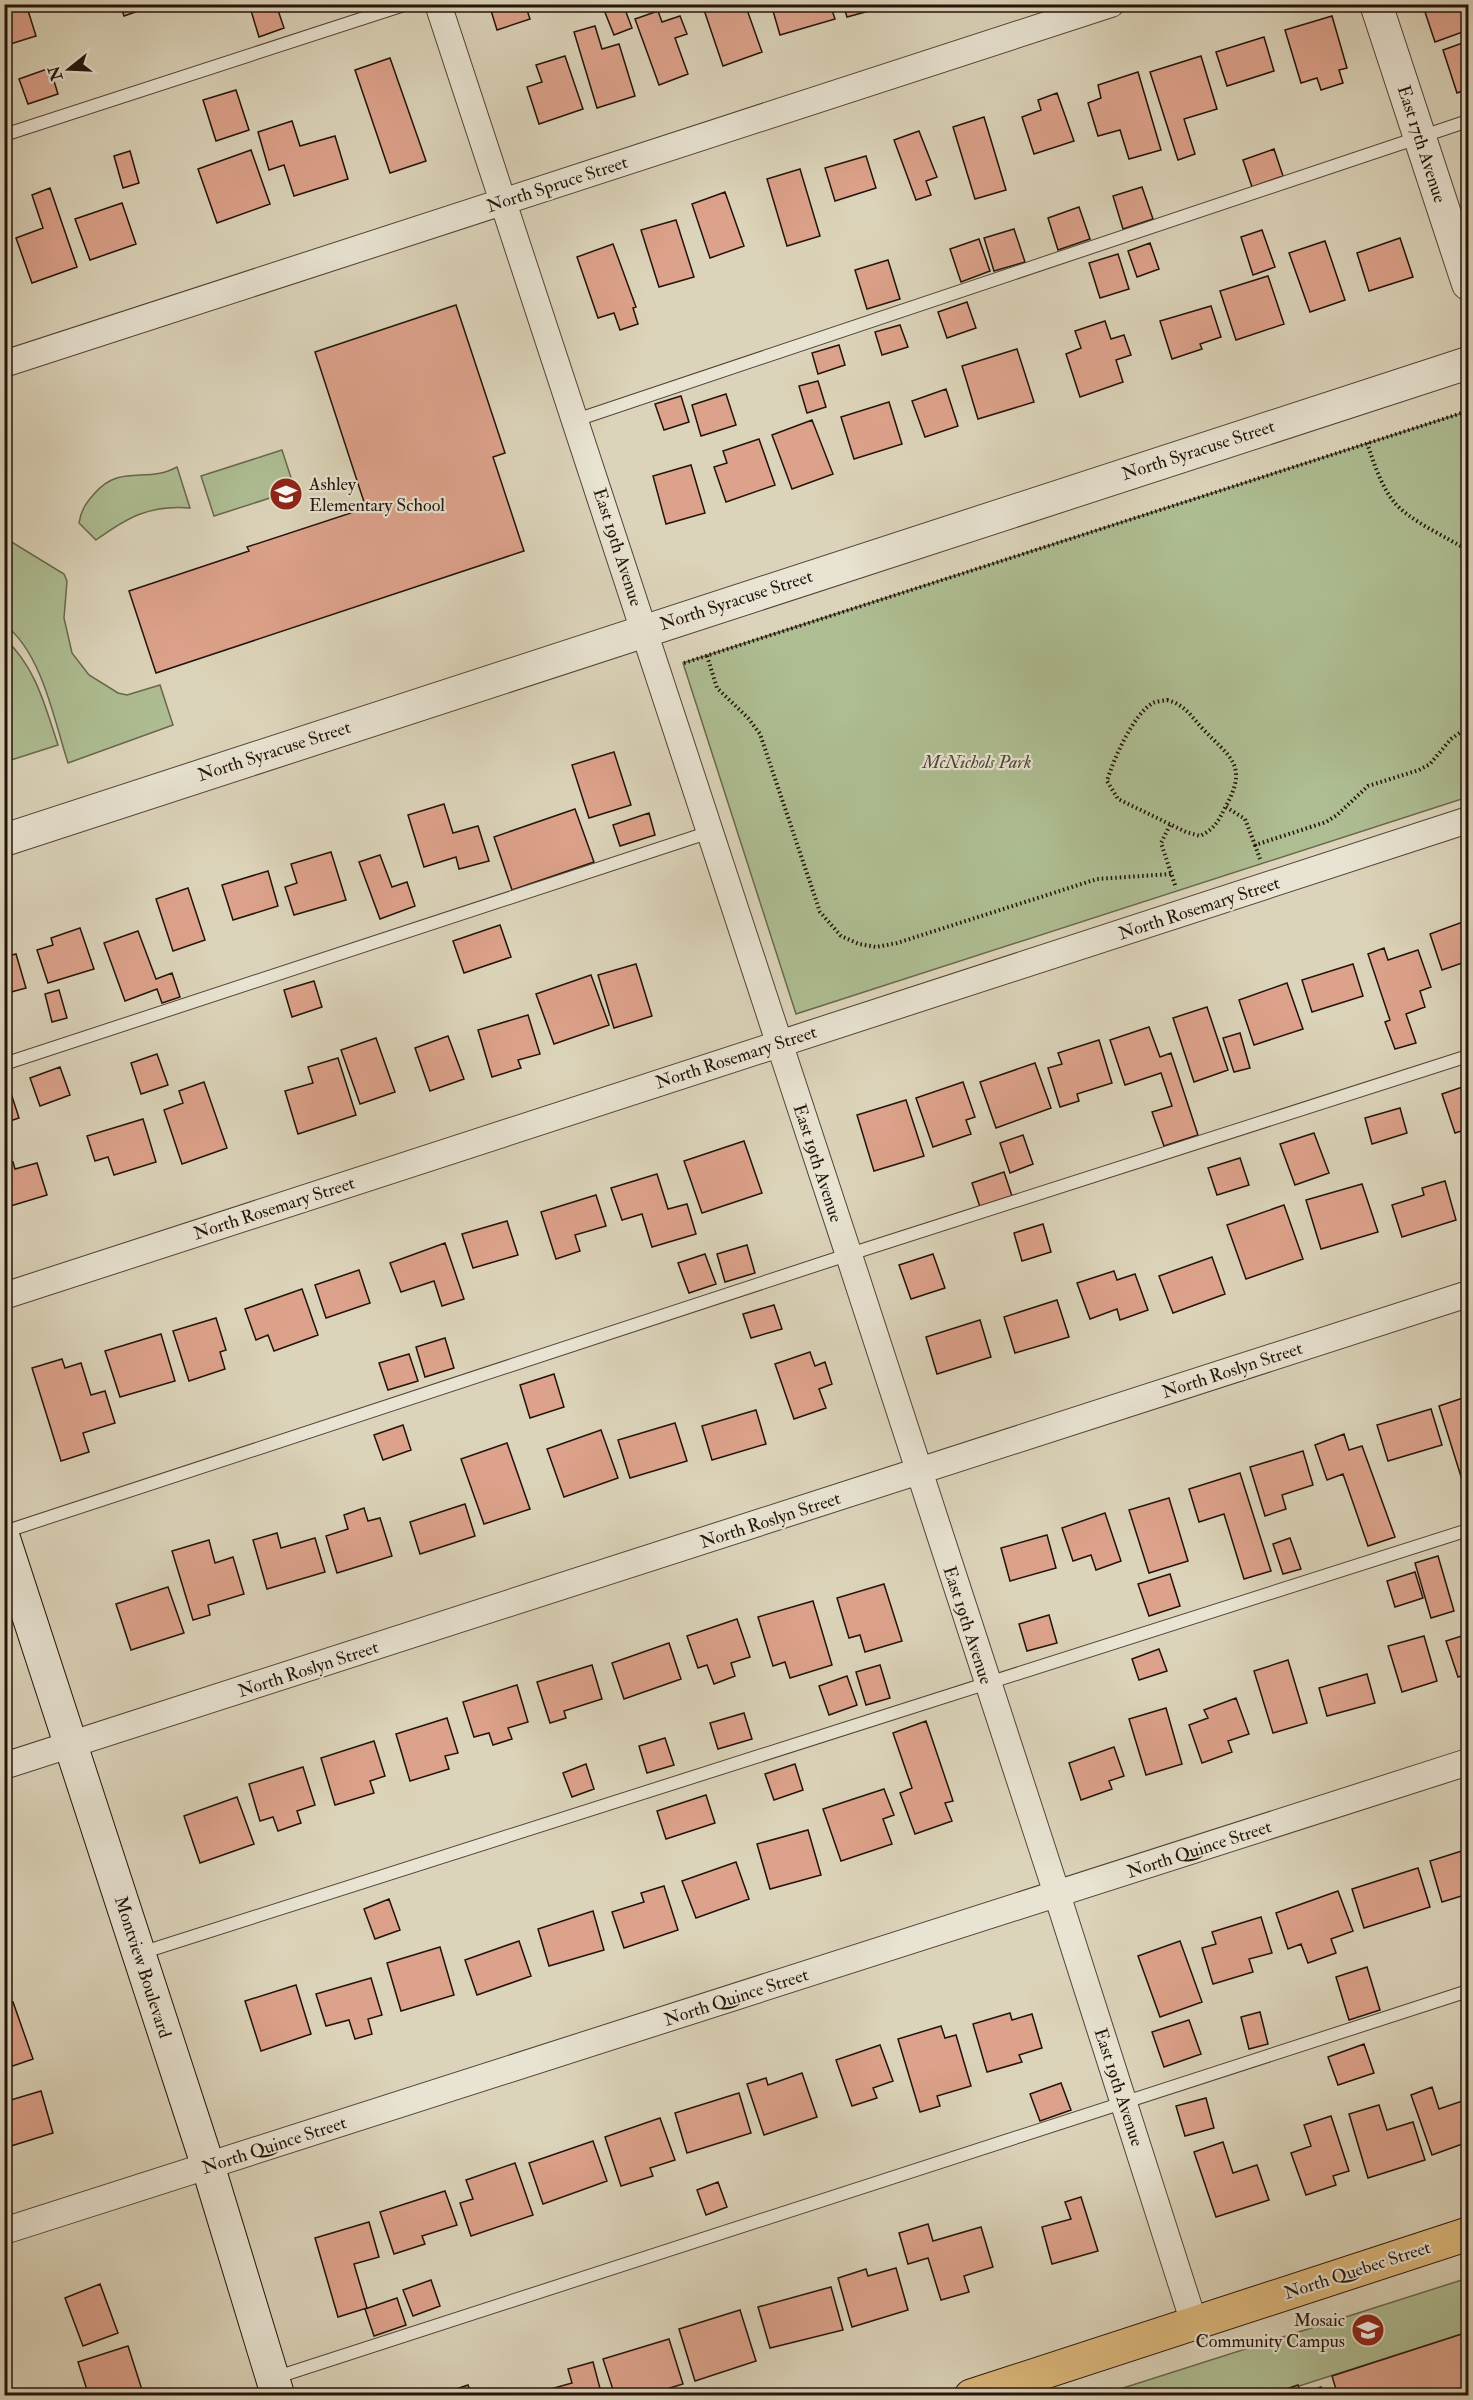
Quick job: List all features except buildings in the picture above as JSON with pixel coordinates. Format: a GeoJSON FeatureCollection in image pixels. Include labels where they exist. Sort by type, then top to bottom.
{"type":"FeatureCollection","features":[{"type":"Feature","properties":{"kind":"main road","name":"Montview Boulevard"},"geometry":{"type":"LineString","coordinates":[[4,1540],[208,2166],[276,2387]]}},
{"type":"Feature","properties":{"kind":"main road","name":"North Quebec Street"},"geometry":{"type":"LineString","coordinates":[[971,2396],[1468,2234]]}},
{"type":"Feature","properties":{"kind":"street","name":"East 19th Avenue"},"geometry":{"type":"LineString","coordinates":[[438,4],[645,630],[1057,1894],[1194,2323]]}},
{"type":"Feature","properties":{"kind":"street","name":"North Spruce Street"},"geometry":{"type":"LineString","coordinates":[[4,364],[1111,4]]}},
{"type":"Feature","properties":{"kind":"street","name":"East 17th Avenue"},"geometry":{"type":"LineString","coordinates":[[1376,4],[1468,284]]}},
{"type":"Feature","properties":{"kind":"street","name":"North Syracuse Street"},"geometry":{"type":"LineString","coordinates":[[4,840],[1468,363]]}},
{"type":"Feature","properties":{"kind":"street","name":"North Rosemary Street"},"geometry":{"type":"LineString","coordinates":[[4,1296],[1468,820]]}},
{"type":"Feature","properties":{"kind":"street","name":"North Roslyn Street"},"geometry":{"type":"LineString","coordinates":[[4,1766],[1468,1294]]}},
{"type":"Feature","properties":{"kind":"street","name":"North Quince Street"},"geometry":{"type":"LineString","coordinates":[[4,2231],[1468,1762]]}},
{"type":"Feature","properties":{"kind":"lane"},"geometry":{"type":"LineString","coordinates":[[4,135],[407,4]]}},
{"type":"Feature","properties":{"kind":"lane"},"geometry":{"type":"LineString","coordinates":[[576,420],[1468,122]]}},
{"type":"Feature","properties":{"kind":"lane"},"geometry":{"type":"LineString","coordinates":[[4,1064],[710,832]]}},
{"type":"Feature","properties":{"kind":"lane"},"geometry":{"type":"LineString","coordinates":[[4,1532],[847,1255],[1468,1056]]}},
{"type":"Feature","properties":{"kind":"lane"},"geometry":{"type":"LineString","coordinates":[[139,1954],[1468,1530]]}},
{"type":"Feature","properties":{"kind":"lane"},"geometry":{"type":"LineString","coordinates":[[276,2387],[1123,2102],[1468,1991]]}},
{"type":"Feature","properties":{"kind":"path"},"geometry":{"type":"LineString","coordinates":[[658,672],[1468,411]]}},
{"type":"Feature","properties":{"kind":"path"},"geometry":{"type":"LineString","coordinates":[[1367,443],[1377,470],[1395,504],[1468,550]]}},
{"type":"Feature","properties":{"kind":"path"},"geometry":{"type":"LineString","coordinates":[[707,656],[717,688],[748,718],[760,734],[820,912],[841,936],[858,944],[876,946],[897,943],[1097,879],[1171,874],[1161,843],[1170,825]]}},
{"type":"Feature","properties":{"kind":"path"},"geometry":{"type":"LineString","coordinates":[[1167,700],[1179,703],[1227,752],[1237,777],[1236,789],[1226,807],[1212,830],[1200,836],[1170,825],[1118,799],[1107,781],[1129,732],[1144,710],[1155,702],[1167,700]]}},
{"type":"Feature","properties":{"kind":"path"},"geometry":{"type":"LineString","coordinates":[[1226,807],[1245,819],[1255,845],[1312,828],[1337,815],[1368,786],[1419,770],[1430,764],[1451,739],[1468,727]]}},
{"type":"Feature","properties":{"kind":"green space","name":"McNichols Park"},"geometry":{"type":"Polygon","coordinates":[[[1468,411],[1468,797],[796,1014],[683,663],[1468,411]]]}},
{"type":"Feature","properties":{"kind":"green space"},"geometry":{"type":"Polygon","coordinates":[[[282,450],[295,490],[214,516],[201,476],[282,450]]]}},
{"type":"Feature","properties":{"kind":"green space"},"geometry":{"type":"Polygon","coordinates":[[[177,467],[190,508],[163,508],[140,514],[96,540],[79,523],[86,504],[104,485],[114,479],[166,472],[177,467]]]}},
{"type":"Feature","properties":{"kind":"green space"},"geometry":{"type":"Polygon","coordinates":[[[5,538],[64,574],[67,581],[64,618],[72,653],[89,675],[118,693],[127,695],[160,685],[173,725],[68,763],[38,670],[18,637],[5,625],[5,538]]]}},
{"type":"Feature","properties":{"kind":"green space"},"geometry":{"type":"Polygon","coordinates":[[[4,638],[15,649],[32,674],[58,745],[5,762],[4,638]]]}},
{"type":"Feature","properties":{"kind":"green space"},"geometry":{"type":"Polygon","coordinates":[[[1468,2278],[1468,2332],[1271,2395],[1098,2396],[1468,2278]]]}},
{"type":"Feature","properties":{"kind":"place","name":"Ashley Elementary School"},"geometry":{"type":"Point","coordinates":[286,494]}},
{"type":"Feature","properties":{"kind":"place","name":"Mosaic Community Campus"},"geometry":{"type":"Point","coordinates":[1368,2330]}}]}
